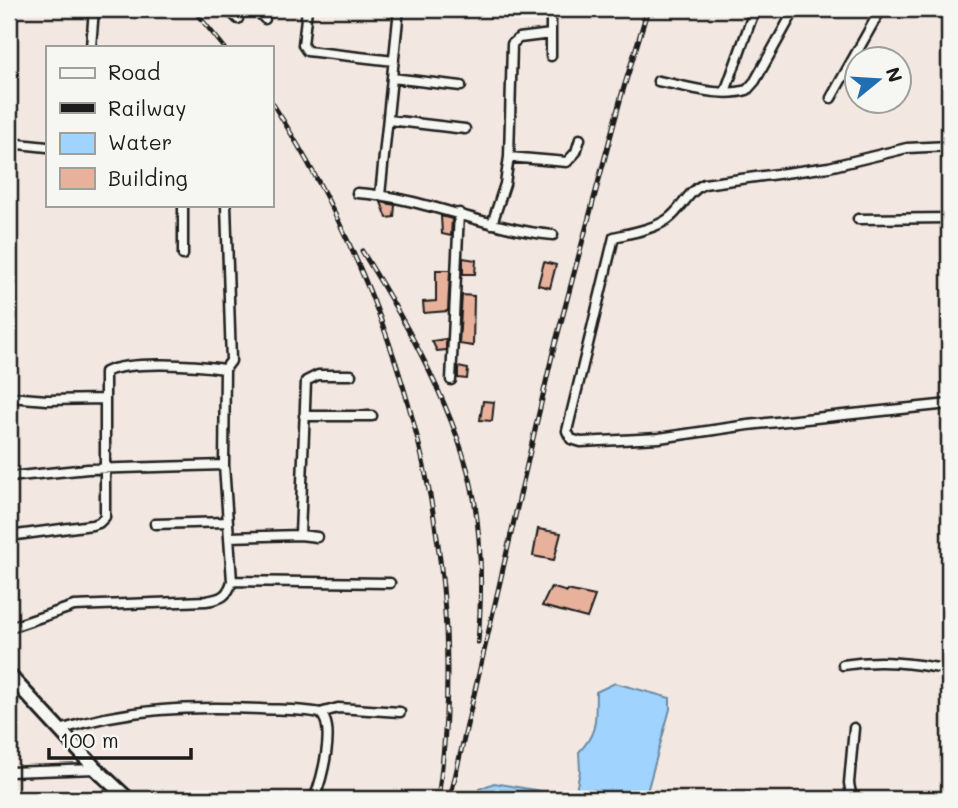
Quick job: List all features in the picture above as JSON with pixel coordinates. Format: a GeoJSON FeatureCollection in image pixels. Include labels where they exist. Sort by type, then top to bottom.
{"type":"FeatureCollection","features":[{"type":"Feature","properties":{"kind":"main road"},"geometry":{"type":"LineString","coordinates":[[949,178],[949,232]]}},
{"type":"Feature","properties":{"kind":"main road"},"geometry":{"type":"LineString","coordinates":[[9,675],[96,769],[129,799]]}},
{"type":"Feature","properties":{"kind":"main road"},"geometry":{"type":"LineString","coordinates":[[944,799],[949,794]]}},
{"type":"Feature","properties":{"kind":"street"},"geometry":{"type":"LineString","coordinates":[[91,46],[94,9]]}},
{"type":"Feature","properties":{"kind":"street"},"geometry":{"type":"LineString","coordinates":[[228,9],[238,19]]}},
{"type":"Feature","properties":{"kind":"street"},"geometry":{"type":"LineString","coordinates":[[256,9],[265,19]]}},
{"type":"Feature","properties":{"kind":"street"},"geometry":{"type":"LineString","coordinates":[[307,9],[303,45],[307,51],[394,61]]}},
{"type":"Feature","properties":{"kind":"street"},"geometry":{"type":"LineString","coordinates":[[380,195],[398,9]]}},
{"type":"Feature","properties":{"kind":"street"},"geometry":{"type":"LineString","coordinates":[[551,9],[551,56]]}},
{"type":"Feature","properties":{"kind":"street"},"geometry":{"type":"LineString","coordinates":[[725,92],[755,9]]}},
{"type":"Feature","properties":{"kind":"street"},"geometry":{"type":"LineString","coordinates":[[658,81],[725,92],[742,92],[752,86],[795,9]]}},
{"type":"Feature","properties":{"kind":"street"},"geometry":{"type":"LineString","coordinates":[[831,98],[881,9]]}},
{"type":"Feature","properties":{"kind":"street"},"geometry":{"type":"LineString","coordinates":[[492,224],[505,184],[509,158],[512,44],[519,38],[551,34]]}},
{"type":"Feature","properties":{"kind":"street"},"geometry":{"type":"LineString","coordinates":[[393,78],[461,86]]}},
{"type":"Feature","properties":{"kind":"street"},"geometry":{"type":"LineString","coordinates":[[389,120],[465,129]]}},
{"type":"Feature","properties":{"kind":"street"},"geometry":{"type":"LineString","coordinates":[[509,158],[567,162],[576,152],[580,139]]}},
{"type":"Feature","properties":{"kind":"street"},"geometry":{"type":"LineString","coordinates":[[9,143],[46,147]]}},
{"type":"Feature","properties":{"kind":"street"},"geometry":{"type":"LineString","coordinates":[[949,146],[907,148],[829,167],[704,184],[689,194],[668,219],[614,237],[567,430],[568,436],[575,441],[648,439],[748,425],[949,404]]}},
{"type":"Feature","properties":{"kind":"street"},"geometry":{"type":"LineString","coordinates":[[357,193],[380,195],[492,224],[553,235]]}},
{"type":"Feature","properties":{"kind":"street"},"geometry":{"type":"LineString","coordinates":[[183,206],[183,255]]}},
{"type":"Feature","properties":{"kind":"street"},"geometry":{"type":"LineString","coordinates":[[9,628],[74,606],[216,599],[227,594],[232,581],[224,465],[225,369],[231,361],[226,206]]}},
{"type":"Feature","properties":{"kind":"street"},"geometry":{"type":"LineString","coordinates":[[451,380],[459,214]]}},
{"type":"Feature","properties":{"kind":"street"},"geometry":{"type":"LineString","coordinates":[[858,219],[948,218]]}},
{"type":"Feature","properties":{"kind":"street"},"geometry":{"type":"LineString","coordinates":[[9,536],[92,525],[103,521],[103,375],[108,369],[187,364],[225,369]]}},
{"type":"Feature","properties":{"kind":"street"},"geometry":{"type":"LineString","coordinates":[[300,535],[306,381],[311,376],[351,375]]}},
{"type":"Feature","properties":{"kind":"street"},"geometry":{"type":"LineString","coordinates":[[9,397],[47,400],[103,399]]}},
{"type":"Feature","properties":{"kind":"street"},"geometry":{"type":"LineString","coordinates":[[304,416],[372,416]]}},
{"type":"Feature","properties":{"kind":"street"},"geometry":{"type":"LineString","coordinates":[[9,477],[103,468],[224,465]]}},
{"type":"Feature","properties":{"kind":"street"},"geometry":{"type":"LineString","coordinates":[[155,524],[228,522]]}},
{"type":"Feature","properties":{"kind":"street"},"geometry":{"type":"LineString","coordinates":[[229,537],[317,537]]}},
{"type":"Feature","properties":{"kind":"street"},"geometry":{"type":"LineString","coordinates":[[232,581],[390,583]]}},
{"type":"Feature","properties":{"kind":"street"},"geometry":{"type":"LineString","coordinates":[[843,665],[892,661],[949,670]]}},
{"type":"Feature","properties":{"kind":"street"},"geometry":{"type":"LineString","coordinates":[[60,730],[94,720],[155,709],[238,708],[320,713],[338,708],[400,712]]}},
{"type":"Feature","properties":{"kind":"street"},"geometry":{"type":"LineString","coordinates":[[314,799],[322,776],[327,738],[326,721],[320,713]]}},
{"type":"Feature","properties":{"kind":"street"},"geometry":{"type":"LineString","coordinates":[[854,728],[849,783],[851,794],[859,799]]}},
{"type":"Feature","properties":{"kind":"street"},"geometry":{"type":"LineString","coordinates":[[9,772],[96,769]]}},
{"type":"Feature","properties":{"kind":"water"},"geometry":{"type":"Polygon","coordinates":[[[615,683],[670,698],[670,709],[645,799],[476,799],[479,789],[494,783],[570,796],[576,791],[580,771],[579,752],[590,737],[595,724],[596,692],[615,683]]]}},
{"type":"Feature","properties":{"kind":"building"},"geometry":{"type":"Polygon","coordinates":[[[381,202],[395,205],[394,217],[387,218],[381,202]]]}},
{"type":"Feature","properties":{"kind":"building"},"geometry":{"type":"Polygon","coordinates":[[[441,216],[452,219],[451,236],[442,234],[441,216]]]}},
{"type":"Feature","properties":{"kind":"building"},"geometry":{"type":"Polygon","coordinates":[[[463,258],[476,260],[475,274],[463,274],[463,258]]]}},
{"type":"Feature","properties":{"kind":"building"},"geometry":{"type":"Polygon","coordinates":[[[544,262],[556,265],[550,288],[538,285],[544,262]]]}},
{"type":"Feature","properties":{"kind":"building"},"geometry":{"type":"Polygon","coordinates":[[[436,270],[450,270],[448,311],[424,313],[423,302],[436,301],[436,270]]]}},
{"type":"Feature","properties":{"kind":"building"},"geometry":{"type":"Polygon","coordinates":[[[462,295],[474,296],[473,346],[459,344],[462,295]]]}},
{"type":"Feature","properties":{"kind":"building"},"geometry":{"type":"Polygon","coordinates":[[[446,339],[446,350],[437,351],[432,341],[446,339]]]}},
{"type":"Feature","properties":{"kind":"building"},"geometry":{"type":"Polygon","coordinates":[[[458,367],[468,369],[467,379],[458,378],[458,367]]]}},
{"type":"Feature","properties":{"kind":"building"},"geometry":{"type":"Polygon","coordinates":[[[483,401],[494,402],[492,421],[480,420],[483,401]]]}},
{"type":"Feature","properties":{"kind":"building"},"geometry":{"type":"Polygon","coordinates":[[[538,529],[561,533],[554,560],[533,556],[538,529]]]}},
{"type":"Feature","properties":{"kind":"building"},"geometry":{"type":"Polygon","coordinates":[[[551,587],[595,596],[587,618],[542,606],[551,587]]]}},
{"type":"Feature","properties":{"kind":"railway"},"geometry":{"type":"LineString","coordinates":[[193,9],[223,46]]}},
{"type":"Feature","properties":{"kind":"railway"},"geometry":{"type":"LineString","coordinates":[[450,799],[552,356],[621,97],[648,9]]}},
{"type":"Feature","properties":{"kind":"railway"},"geometry":{"type":"LineString","coordinates":[[273,104],[317,180],[357,262],[391,348],[417,435],[435,525],[445,616],[446,707],[438,799]]}},
{"type":"Feature","properties":{"kind":"railway"},"geometry":{"type":"LineString","coordinates":[[362,251],[429,370],[467,467],[477,516],[480,552],[478,642]]}}]}
